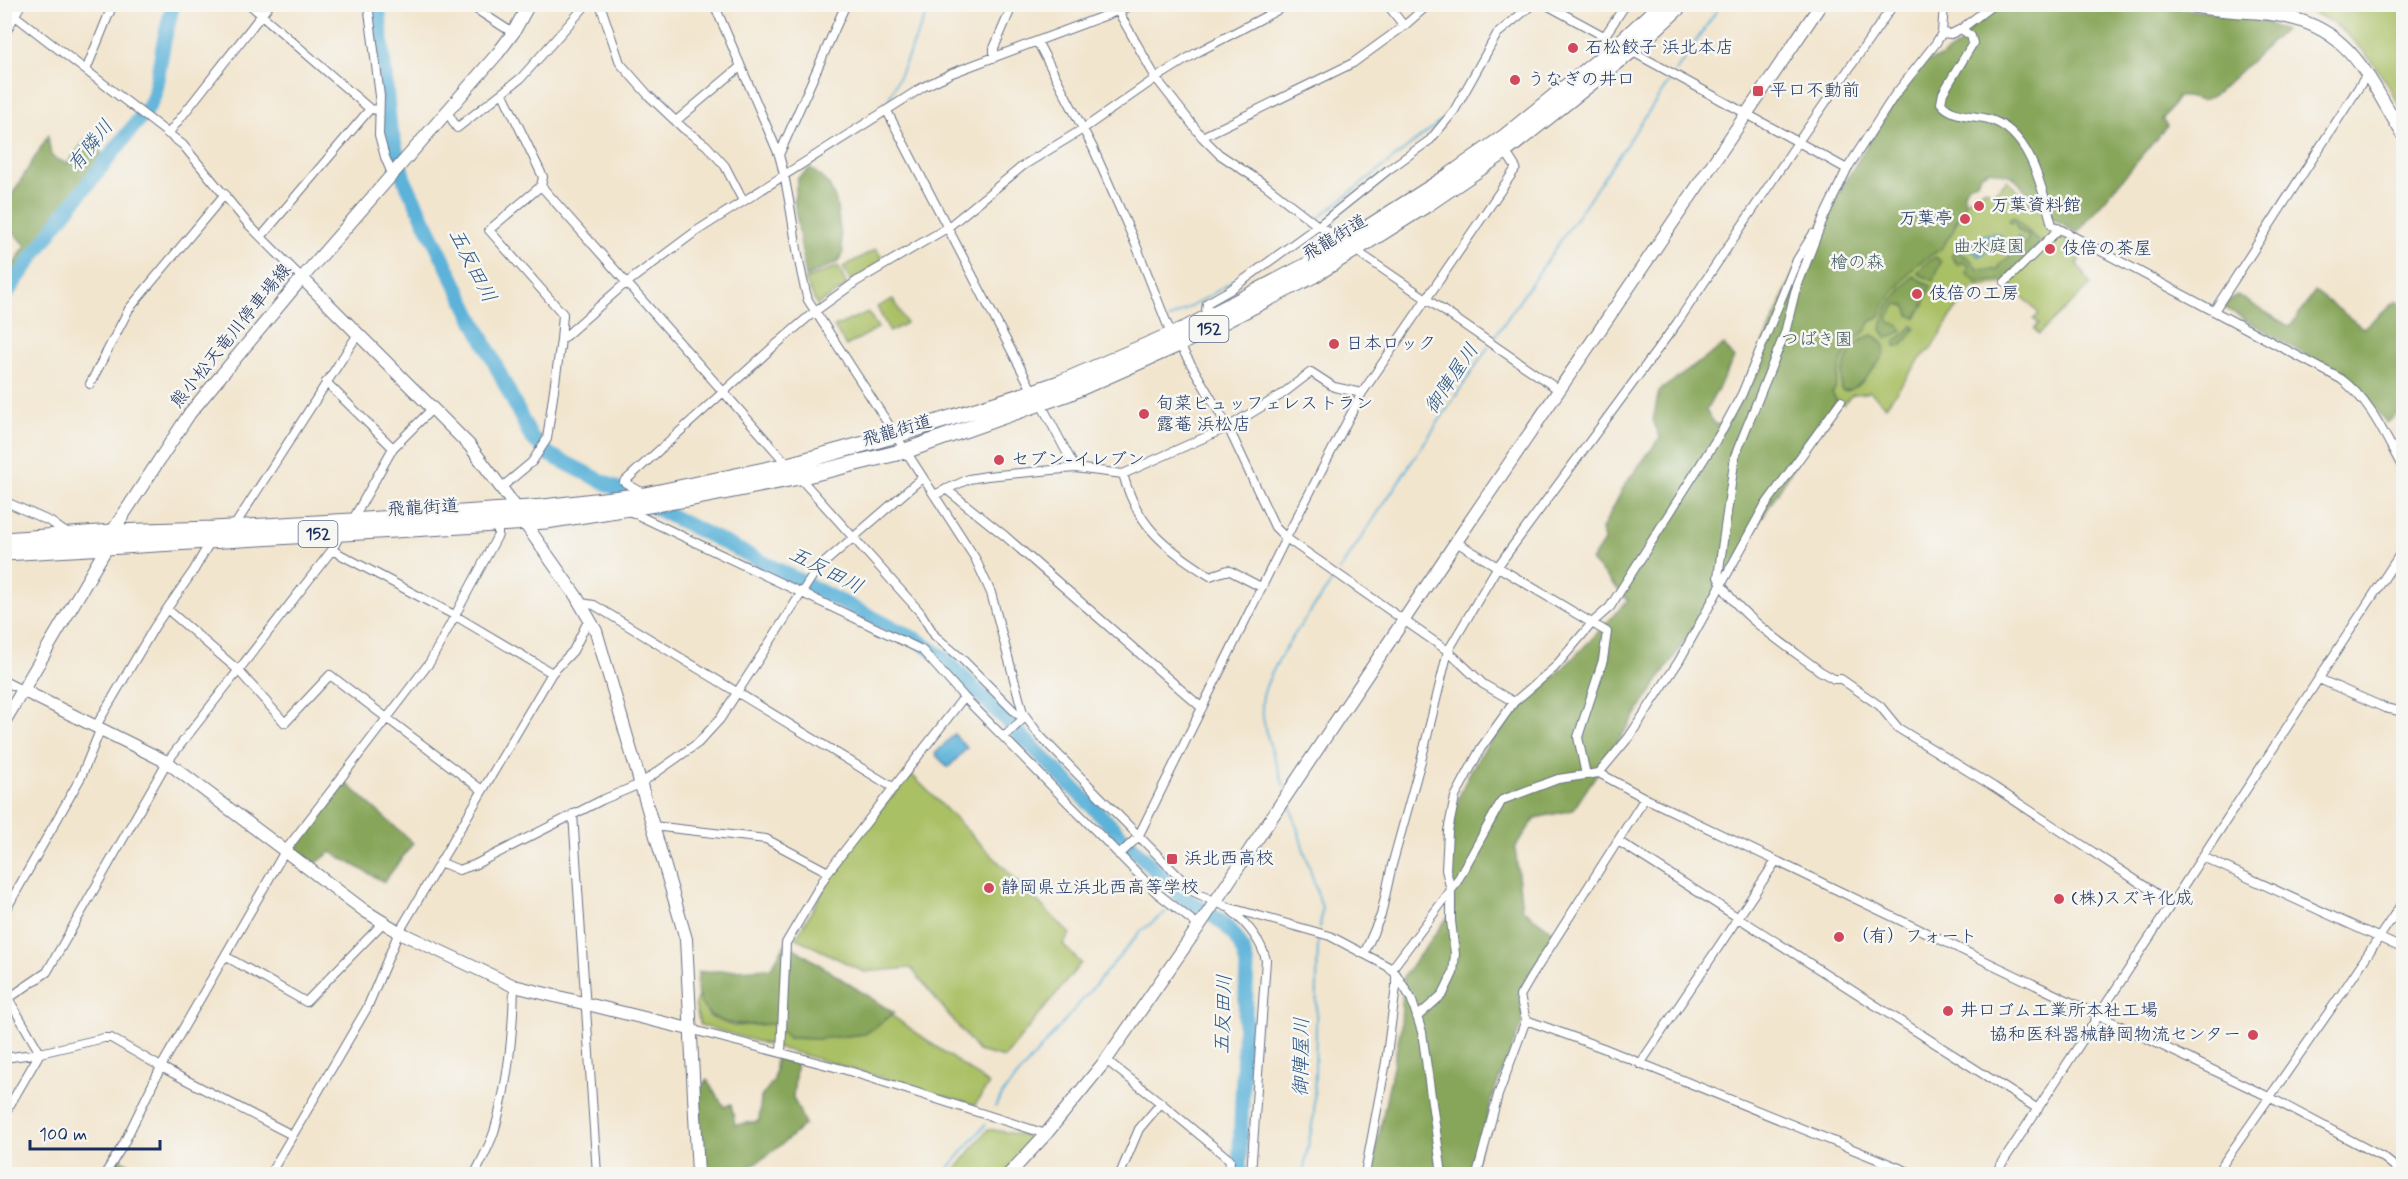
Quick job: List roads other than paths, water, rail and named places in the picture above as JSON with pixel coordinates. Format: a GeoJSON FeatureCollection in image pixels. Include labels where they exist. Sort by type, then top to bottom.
{"type":"FeatureCollection","features":[{"type":"Feature","properties":{"kind":"highway","name":"飛龍街道"},"geometry":{"type":"LineString","coordinates":[[1175,339],[1204,319],[1317,260],[1351,245],[1505,151],[1625,47],[1662,4]]}},
{"type":"Feature","properties":{"kind":"highway","name":"飛龍街道"},"geometry":{"type":"LineString","coordinates":[[4,540],[70,535],[110,539],[210,542],[347,527],[629,509],[799,477],[905,451],[1037,398],[1062,382],[1175,339],[1314,275],[1351,245],[1503,138],[1682,4]]}},
{"type":"Feature","properties":{"kind":"highway","name":"飛龍街道"},"geometry":{"type":"LineString","coordinates":[[4,553],[110,539],[233,528],[498,524],[521,515],[646,495],[788,465],[1037,398]]}},
{"type":"Feature","properties":{"kind":"street"},"geometry":{"type":"LineString","coordinates":[[4,36],[21,4]]}},
{"type":"Feature","properties":{"kind":"street"},"geometry":{"type":"LineString","coordinates":[[86,70],[113,4]]}},
{"type":"Feature","properties":{"kind":"street"},"geometry":{"type":"LineString","coordinates":[[249,4],[374,109],[385,158],[394,172]]}},
{"type":"Feature","properties":{"kind":"street"},"geometry":{"type":"LineString","coordinates":[[168,134],[270,4]]}},
{"type":"Feature","properties":{"kind":"street"},"geometry":{"type":"LineString","coordinates":[[261,237],[374,109],[380,96],[378,66],[368,4]]}},
{"type":"Feature","properties":{"kind":"street"},"geometry":{"type":"LineString","coordinates":[[468,4],[513,33]]}},
{"type":"Feature","properties":{"kind":"street","name":"熊小松天竜川停車場線"},"geometry":{"type":"LineString","coordinates":[[4,722],[110,539],[190,413],[302,278],[513,33],[529,4]]}},
{"type":"Feature","properties":{"kind":"street"},"geometry":{"type":"LineString","coordinates":[[446,110],[457,128],[503,94],[537,63],[587,4]]}},
{"type":"Feature","properties":{"kind":"street"},"geometry":{"type":"LineString","coordinates":[[600,4],[620,63],[649,96],[706,145],[725,166],[743,201]]}},
{"type":"Feature","properties":{"kind":"street"},"geometry":{"type":"LineString","coordinates":[[714,4],[779,155],[785,176],[807,300],[975,558],[991,592],[1022,719]]}},
{"type":"Feature","properties":{"kind":"street"},"geometry":{"type":"LineString","coordinates":[[779,155],[846,4]]}},
{"type":"Feature","properties":{"kind":"street"},"geometry":{"type":"LineString","coordinates":[[994,58],[994,48],[1013,4]]}},
{"type":"Feature","properties":{"kind":"street"},"geometry":{"type":"LineString","coordinates":[[561,340],[628,282],[695,232],[923,87],[952,73],[1136,4]]}},
{"type":"Feature","properties":{"kind":"street"},"geometry":{"type":"LineString","coordinates":[[646,495],[624,482],[814,312],[857,281],[947,228],[1024,165],[1083,129],[1156,78],[1196,53],[1289,4]]}},
{"type":"Feature","properties":{"kind":"street"},"geometry":{"type":"LineString","coordinates":[[1386,4],[1404,26]]}},
{"type":"Feature","properties":{"kind":"street"},"geometry":{"type":"LineString","coordinates":[[1202,137],[1353,63],[1404,26],[1429,4]]}},
{"type":"Feature","properties":{"kind":"street"},"geometry":{"type":"LineString","coordinates":[[1204,319],[1208,303],[1230,290],[1318,226],[1430,140],[1454,111],[1497,34],[1533,4]]}},
{"type":"Feature","properties":{"kind":"street"},"geometry":{"type":"LineString","coordinates":[[1545,4],[1847,169]]}},
{"type":"Feature","properties":{"kind":"street"},"geometry":{"type":"LineString","coordinates":[[1604,37],[1626,4]]}},
{"type":"Feature","properties":{"kind":"street"},"geometry":{"type":"LineString","coordinates":[[1009,1174],[1046,1134],[1106,1060],[1201,923],[1821,4]]}},
{"type":"Feature","properties":{"kind":"street"},"geometry":{"type":"LineString","coordinates":[[1364,954],[1381,915],[1448,651],[1498,566],[1610,418],[1677,323],[1893,4]]}},
{"type":"Feature","properties":{"kind":"street"},"geometry":{"type":"LineString","coordinates":[[1944,4],[1942,33],[1894,96],[1847,169],[1823,219],[1795,292],[1785,333],[1735,456],[1718,577],[1736,605],[1744,612],[1820,671],[1834,679],[1841,679],[1880,706],[1898,728],[1994,787],[2172,904]]}},
{"type":"Feature","properties":{"kind":"street"},"geometry":{"type":"LineString","coordinates":[[1942,33],[1951,34],[1961,29],[1994,4]]}},
{"type":"Feature","properties":{"kind":"street"},"geometry":{"type":"LineString","coordinates":[[2183,4],[2268,14],[2302,21],[2336,40],[2368,73],[2403,136]]}},
{"type":"Feature","properties":{"kind":"street"},"geometry":{"type":"LineString","coordinates":[[4,11],[14,15],[86,70],[196,158],[261,237],[470,446],[502,487],[581,603],[596,631],[686,939],[693,1030],[698,1174]]}},
{"type":"Feature","properties":{"kind":"street"},"geometry":{"type":"LineString","coordinates":[[1118,11],[1156,78],[1202,137],[1219,154],[1264,184],[1318,226],[1351,245],[1559,390]]}},
{"type":"Feature","properties":{"kind":"street"},"geometry":{"type":"LineString","coordinates":[[1961,29],[1971,36],[1973,43],[1942,93],[1941,103],[1949,111],[1996,122],[2013,133],[2034,168],[2052,225],[2348,384],[2370,410],[2403,470]]}},
{"type":"Feature","properties":{"kind":"street"},"geometry":{"type":"LineString","coordinates":[[1037,41],[1083,129],[1136,245],[1175,339],[1228,427],[1275,527],[1286,538],[1448,651],[1483,684],[1515,702]]}},
{"type":"Feature","properties":{"kind":"street"},"geometry":{"type":"LineString","coordinates":[[676,121],[740,67]]}},
{"type":"Feature","properties":{"kind":"street"},"geometry":{"type":"LineString","coordinates":[[2214,311],[2368,73]]}},
{"type":"Feature","properties":{"kind":"street"},"geometry":{"type":"LineString","coordinates":[[502,487],[536,456],[544,444],[551,422],[563,314],[489,230],[541,186],[543,177],[503,94]]}},
{"type":"Feature","properties":{"kind":"street"},"geometry":{"type":"LineString","coordinates":[[887,111],[1075,468]]}},
{"type":"Feature","properties":{"kind":"street"},"geometry":{"type":"LineString","coordinates":[[1122,852],[1136,838],[1261,586],[1362,393],[1516,168],[1505,151]]}},
{"type":"Feature","properties":{"kind":"street"},"geometry":{"type":"LineString","coordinates":[[541,186],[725,391],[788,465]]}},
{"type":"Feature","properties":{"kind":"street"},"geometry":{"type":"LineString","coordinates":[[90,384],[129,309],[225,194]]}},
{"type":"Feature","properties":{"kind":"street"},"geometry":{"type":"LineString","coordinates":[[1417,1017],[1443,994],[1453,972],[1455,954],[1450,921],[1451,890],[1446,870],[1448,831],[1455,797],[1482,748],[1515,702],[1554,668],[1593,622],[1610,607],[1723,429],[1742,394],[1797,260],[1823,219]]}},
{"type":"Feature","properties":{"kind":"street"},"geometry":{"type":"LineString","coordinates":[[2005,282],[2059,229]]}},
{"type":"Feature","properties":{"kind":"street"},"geometry":{"type":"LineString","coordinates":[[233,528],[358,334]]}},
{"type":"Feature","properties":{"kind":"street"},"geometry":{"type":"LineString","coordinates":[[934,495],[969,479],[1075,468],[1123,474],[1228,427],[1281,395],[1311,372],[1334,387],[1362,393]]}},
{"type":"Feature","properties":{"kind":"street"},"geometry":{"type":"LineString","coordinates":[[326,382],[393,448]]}},
{"type":"Feature","properties":{"kind":"street"},"geometry":{"type":"LineString","coordinates":[[1365,1174],[1386,1062],[1394,972],[1451,890],[1502,800],[1558,779],[1599,772],[1629,736],[1679,661],[1764,507],[1841,401]]}},
{"type":"Feature","properties":{"kind":"street"},"geometry":{"type":"LineString","coordinates":[[40,1053],[7,995],[47,972],[167,762],[332,550],[393,448],[433,408]]}},
{"type":"Feature","properties":{"kind":"street"},"geometry":{"type":"LineString","coordinates":[[1123,474],[1128,495],[1137,513],[1157,538],[1175,553],[1210,576],[1228,570],[1261,586]]}},
{"type":"Feature","properties":{"kind":"street"},"geometry":{"type":"LineString","coordinates":[[799,477],[920,612],[935,636],[961,658],[1040,736],[1136,838],[1194,892],[1213,905],[1330,936],[1394,972],[1411,998],[1422,1032],[1442,1174]]}},
{"type":"Feature","properties":{"kind":"street"},"geometry":{"type":"LineString","coordinates":[[440,862],[459,870],[474,865],[573,814],[640,784],[698,743],[720,719],[818,569],[922,478]]}},
{"type":"Feature","properties":{"kind":"street"},"geometry":{"type":"LineString","coordinates":[[946,489],[1005,536],[1202,708]]}},
{"type":"Feature","properties":{"kind":"street"},"geometry":{"type":"LineString","coordinates":[[4,501],[51,522],[70,535]]}},
{"type":"Feature","properties":{"kind":"street"},"geometry":{"type":"LineString","coordinates":[[629,509],[922,650],[964,697],[1007,735],[1122,852],[1156,892],[1201,923]]}},
{"type":"Feature","properties":{"kind":"street"},"geometry":{"type":"LineString","coordinates":[[105,1174],[123,1145],[161,1067],[285,851],[430,662],[498,535],[498,524]]}},
{"type":"Feature","properties":{"kind":"street"},"geometry":{"type":"LineString","coordinates":[[4,913],[81,777],[98,727],[167,609],[210,542]]}},
{"type":"Feature","properties":{"kind":"street"},"geometry":{"type":"LineString","coordinates":[[1456,542],[1607,632],[1603,660],[1578,737],[1586,775]]}},
{"type":"Feature","properties":{"kind":"street"},"geometry":{"type":"LineString","coordinates":[[1995,1174],[2403,548]]}},
{"type":"Feature","properties":{"kind":"street"},"geometry":{"type":"LineString","coordinates":[[332,550],[454,615],[552,673]]}},
{"type":"Feature","properties":{"kind":"street"},"geometry":{"type":"LineString","coordinates":[[581,603],[594,605],[894,788]]}},
{"type":"Feature","properties":{"kind":"street"},"geometry":{"type":"LineString","coordinates":[[167,609],[238,670],[285,723],[330,675],[483,790]]}},
{"type":"Feature","properties":{"kind":"street"},"geometry":{"type":"LineString","coordinates":[[270,1174],[367,1008],[399,932],[552,673],[573,651],[589,619]]}},
{"type":"Feature","properties":{"kind":"street"},"geometry":{"type":"LineString","coordinates":[[2319,679],[2385,708],[2403,712]]}},
{"type":"Feature","properties":{"kind":"street"},"geometry":{"type":"LineString","coordinates":[[4,681],[167,762],[383,923],[514,986],[846,1070],[1046,1134]]}},
{"type":"Feature","properties":{"kind":"street"},"geometry":{"type":"LineString","coordinates":[[781,1053],[786,943],[828,872],[964,697]]}},
{"type":"Feature","properties":{"kind":"street"},"geometry":{"type":"LineString","coordinates":[[1007,735],[1022,719]]}},
{"type":"Feature","properties":{"kind":"street"},"geometry":{"type":"LineString","coordinates":[[1599,772],[1645,798],[2269,1097],[2384,1158],[2403,1174]]}},
{"type":"Feature","properties":{"kind":"street"},"geometry":{"type":"LineString","coordinates":[[1477,1174],[1498,1095],[1526,1020],[1520,996],[1645,798]]}},
{"type":"Feature","properties":{"kind":"street"},"geometry":{"type":"LineString","coordinates":[[573,814],[597,1174]]}},
{"type":"Feature","properties":{"kind":"street"},"geometry":{"type":"LineString","coordinates":[[653,826],[766,839],[828,872]]}},
{"type":"Feature","properties":{"kind":"street"},"geometry":{"type":"LineString","coordinates":[[1618,841],[2038,1109]]}},
{"type":"Feature","properties":{"kind":"street"},"geometry":{"type":"LineString","coordinates":[[2203,857],[2403,949]]}},
{"type":"Feature","properties":{"kind":"street"},"geometry":{"type":"LineString","coordinates":[[1640,1064],[1776,861]]}},
{"type":"Feature","properties":{"kind":"street"},"geometry":{"type":"LineString","coordinates":[[2216,1174],[2379,939],[2403,900]]}},
{"type":"Feature","properties":{"kind":"street"},"geometry":{"type":"LineString","coordinates":[[1227,907],[1247,924],[1262,948],[1266,960],[1251,1174]]}},
{"type":"Feature","properties":{"kind":"street"},"geometry":{"type":"LineString","coordinates":[[225,956],[306,1002],[383,923]]}},
{"type":"Feature","properties":{"kind":"street"},"geometry":{"type":"LineString","coordinates":[[475,1174],[493,1134],[500,1107],[511,1047],[514,986]]}},
{"type":"Feature","properties":{"kind":"street"},"geometry":{"type":"LineString","coordinates":[[1526,1020],[1914,1174]]}},
{"type":"Feature","properties":{"kind":"street"},"geometry":{"type":"LineString","coordinates":[[4,1058],[111,1038],[292,1136]]}},
{"type":"Feature","properties":{"kind":"street"},"geometry":{"type":"LineString","coordinates":[[4,1115],[40,1053]]}},
{"type":"Feature","properties":{"kind":"street"},"geometry":{"type":"LineString","coordinates":[[1106,1060],[1230,1160],[1229,1174]]}},
{"type":"Feature","properties":{"kind":"street"},"geometry":{"type":"LineString","coordinates":[[1120,1174],[1139,1129],[1161,1103]]}},
{"type":"Feature","properties":{"kind":"water"},"geometry":{"type":"Polygon","coordinates":[[[1992,233],[2001,235],[2005,242],[2018,237],[2022,240],[2009,248],[1999,246],[1994,240],[1989,240],[1986,244],[1986,252],[1979,256],[1964,247],[1970,241],[1974,248],[1981,251],[1983,241],[1981,236],[1992,233]]]}},
{"type":"Feature","properties":{"kind":"water"},"geometry":{"type":"Polygon","coordinates":[[[954,734],[967,748],[948,768],[935,754],[954,734]]]}},
{"type":"Feature","properties":{"kind":"waterway","name":"有隣川"},"geometry":{"type":"LineString","coordinates":[[4,297],[57,223],[148,108],[154,96],[173,4]]}},
{"type":"Feature","properties":{"kind":"waterway","name":"五反田川"},"geometry":{"type":"LineString","coordinates":[[378,4],[390,127],[404,179],[531,437],[550,455],[919,641],[945,659],[1182,897],[1215,917],[1232,932],[1244,953],[1247,966],[1239,1174]]}},
{"type":"Feature","properties":{"kind":"waterway"},"geometry":{"type":"LineString","coordinates":[[886,106],[931,4]]}},
{"type":"Feature","properties":{"kind":"waterway","name":"御陣屋川"},"geometry":{"type":"LineString","coordinates":[[1676,71],[1721,4]]}},
{"type":"Feature","properties":{"kind":"waterway","name":"御陣屋川"},"geometry":{"type":"LineString","coordinates":[[1492,341],[1673,76]]}},
{"type":"Feature","properties":{"kind":"waterway"},"geometry":{"type":"LineString","coordinates":[[1316,220],[1441,121]]}},
{"type":"Feature","properties":{"kind":"waterway"},"geometry":{"type":"LineString","coordinates":[[1169,319],[1256,266]]}},
{"type":"Feature","properties":{"kind":"waterway","name":"御陣屋川"},"geometry":{"type":"LineString","coordinates":[[1339,571],[1489,346]]}},
{"type":"Feature","properties":{"kind":"waterway","name":"御陣屋川"},"geometry":{"type":"LineString","coordinates":[[1284,786],[1265,726],[1262,706],[1264,692],[1270,676],[1291,640],[1336,576]]}},
{"type":"Feature","properties":{"kind":"waterway","name":"御陣屋川"},"geometry":{"type":"LineString","coordinates":[[1290,805],[1322,908],[1320,928]]}},
{"type":"Feature","properties":{"kind":"waterway"},"geometry":{"type":"LineString","coordinates":[[995,1107],[1003,1093],[1141,931],[1166,912]]}},
{"type":"Feature","properties":{"kind":"waterway","name":"御陣屋川"},"geometry":{"type":"LineString","coordinates":[[1303,1174],[1314,1114],[1318,939]]}},
{"type":"Feature","properties":{"kind":"waterway"},"geometry":{"type":"LineString","coordinates":[[944,1174],[985,1125]]}},
{"type":"Feature","properties":{"kind":"place","name":"石松餃子 浜北本店"},"geometry":{"type":"Point","coordinates":[1573,48]}},
{"type":"Feature","properties":{"kind":"place","name":"うなぎの井口"},"geometry":{"type":"Point","coordinates":[1515,80]}},
{"type":"Feature","properties":{"kind":"place","name":"平口不動前"},"geometry":{"type":"Point","coordinates":[1758,91]}},
{"type":"Feature","properties":{"kind":"place","name":"万葉資料館"},"geometry":{"type":"Point","coordinates":[1979,206]}},
{"type":"Feature","properties":{"kind":"place","name":"万葉亭"},"geometry":{"type":"Point","coordinates":[1965,219]}},
{"type":"Feature","properties":{"kind":"place","name":"伎倍の茶屋"},"geometry":{"type":"Point","coordinates":[2050,249]}},
{"type":"Feature","properties":{"kind":"place","name":"伎倍の工房"},"geometry":{"type":"Point","coordinates":[1917,294]}},
{"type":"Feature","properties":{"kind":"place","name":"日本ロック"},"geometry":{"type":"Point","coordinates":[1334,344]}},
{"type":"Feature","properties":{"kind":"place","name":"旬菜ビュッフェレストラン 露菴 浜松店"},"geometry":{"type":"Point","coordinates":[1144,414]}},
{"type":"Feature","properties":{"kind":"place","name":"セブン-イレブン"},"geometry":{"type":"Point","coordinates":[999,460]}},
{"type":"Feature","properties":{"kind":"place","name":"浜北西高校"},"geometry":{"type":"Point","coordinates":[1172,859]}},
{"type":"Feature","properties":{"kind":"place","name":"静岡県立浜北西高等学校"},"geometry":{"type":"Point","coordinates":[989,888]}},
{"type":"Feature","properties":{"kind":"place","name":"(株)スズキ化成"},"geometry":{"type":"Point","coordinates":[2059,899]}},
{"type":"Feature","properties":{"kind":"place","name":"（有）フォート"},"geometry":{"type":"Point","coordinates":[1839,937]}},
{"type":"Feature","properties":{"kind":"place","name":"井口ゴム工業所本社工場"},"geometry":{"type":"Point","coordinates":[1948,1011]}},
{"type":"Feature","properties":{"kind":"place","name":"協和医科器械静岡物流センター"},"geometry":{"type":"Point","coordinates":[2253,1035]}},
{"type":"Feature","properties":{"kind":"park label","name":"曲水庭園"},"geometry":{"type":"Point","coordinates":[1989,247]}},
{"type":"Feature","properties":{"kind":"park label","name":"檜の森"},"geometry":{"type":"Point","coordinates":[1857,263]}},
{"type":"Feature","properties":{"kind":"park label","name":"つばき園"},"geometry":{"type":"Point","coordinates":[1817,340]}}]}
